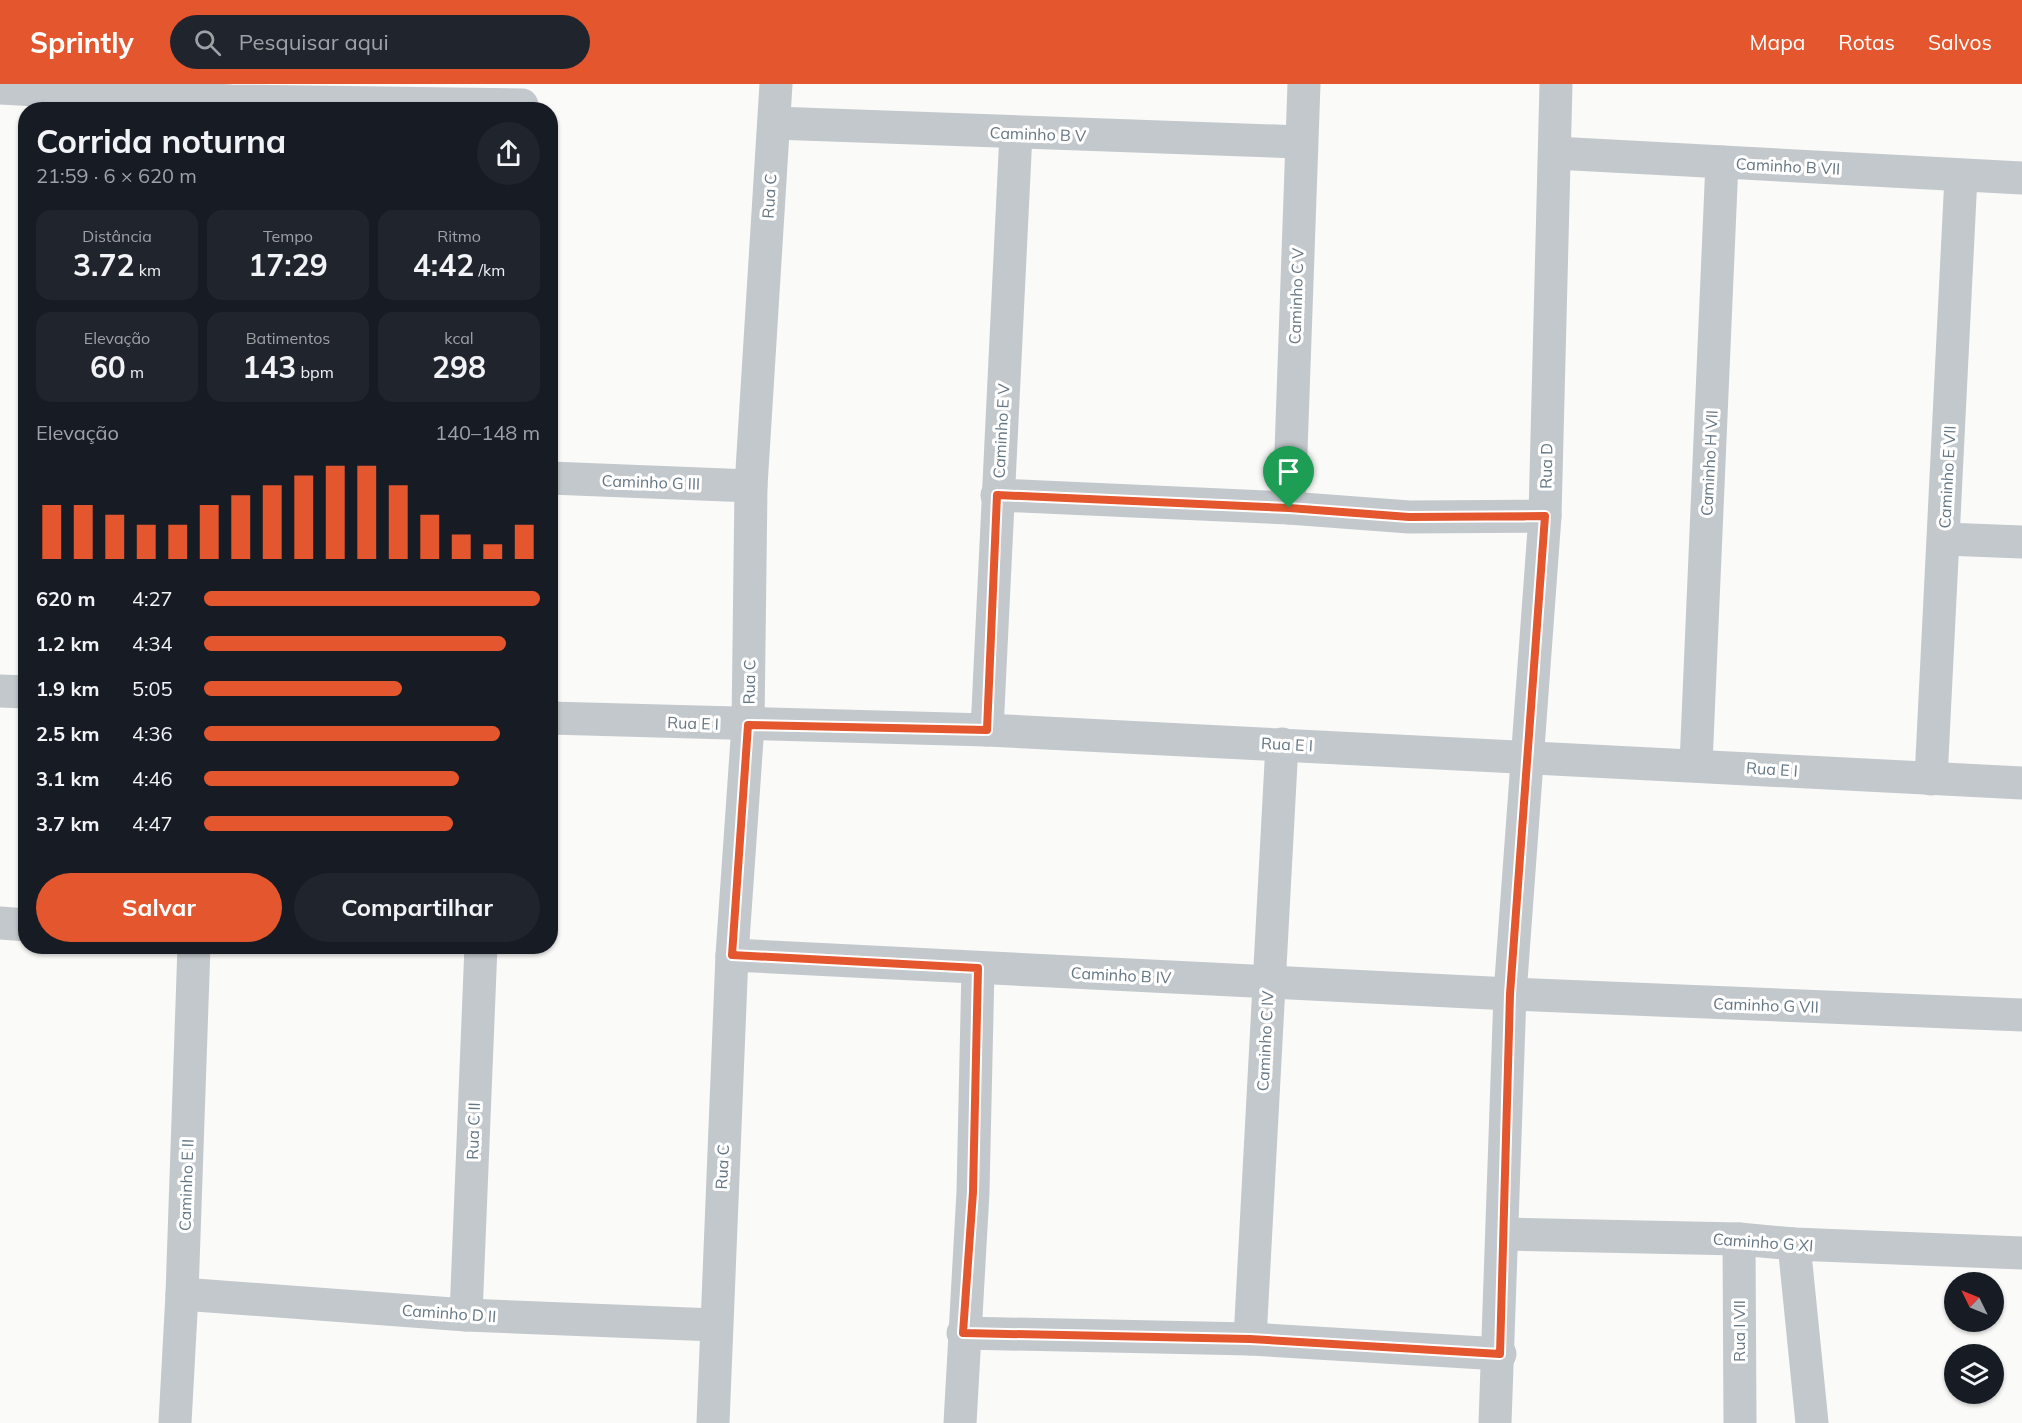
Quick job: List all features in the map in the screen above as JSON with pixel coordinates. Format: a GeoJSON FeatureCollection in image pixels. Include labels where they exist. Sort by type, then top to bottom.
{"type":"FeatureCollection","features":[{"type":"Feature","properties":{"kind":"street","name":"Rua C"},"geometry":{"type":"LineString","coordinates":[[713,1423],[715,1325],[732,955],[748,725],[751,486],[776,84]]}},
{"type":"Feature","properties":{"kind":"street","name":"Caminho C V"},"geometry":{"type":"LineString","coordinates":[[1289,508],[1304,84]]}},
{"type":"Feature","properties":{"kind":"street","name":"Rua D"},"geometry":{"type":"LineString","coordinates":[[1495,1423],[1500,1354],[1510,994],[1545,516],[1556,84]]}},
{"type":"Feature","properties":{"kind":"street"},"geometry":{"type":"LineString","coordinates":[[0,88],[190,102]]}},
{"type":"Feature","properties":{"kind":"street"},"geometry":{"type":"LineString","coordinates":[[406,102],[522,100]]}},
{"type":"Feature","properties":{"kind":"street","name":"Caminho B V"},"geometry":{"type":"LineString","coordinates":[[774,123],[1016,134],[1301,142]]}},
{"type":"Feature","properties":{"kind":"street","name":"Caminho E V"},"geometry":{"type":"LineString","coordinates":[[987,730],[1016,134]]}},
{"type":"Feature","properties":{"kind":"street","name":"Caminho B VII"},"geometry":{"type":"LineString","coordinates":[[1555,153],[2022,178]]}},
{"type":"Feature","properties":{"kind":"street","name":"Caminho H VII"},"geometry":{"type":"LineString","coordinates":[[1696,764],[1722,162]]}},
{"type":"Feature","properties":{"kind":"street","name":"Caminho E VII"},"geometry":{"type":"LineString","coordinates":[[1931,779],[1961,176]]}},
{"type":"Feature","properties":{"kind":"street","name":"Caminho G III"},"geometry":{"type":"LineString","coordinates":[[558,478],[751,486]]}},
{"type":"Feature","properties":{"kind":"street"},"geometry":{"type":"LineString","coordinates":[[997,495],[1289,508],[1409,517],[1545,516]]}},
{"type":"Feature","properties":{"kind":"street"},"geometry":{"type":"LineString","coordinates":[[1944,539],[2022,542]]}},
{"type":"Feature","properties":{"kind":"street"},"geometry":{"type":"LineString","coordinates":[[0,692],[18,692]]}},
{"type":"Feature","properties":{"kind":"street","name":"Rua E I"},"geometry":{"type":"LineString","coordinates":[[558,718],[987,730],[1696,764],[2022,783]]}},
{"type":"Feature","properties":{"kind":"street","name":"Caminho C IV"},"geometry":{"type":"LineString","coordinates":[[1250,1339],[1282,744]]}},
{"type":"Feature","properties":{"kind":"street"},"geometry":{"type":"LineString","coordinates":[[0,923],[18,924]]}},
{"type":"Feature","properties":{"kind":"street","name":"Caminho E II"},"geometry":{"type":"LineString","coordinates":[[175,1423],[182,1294],[194,954]]}},
{"type":"Feature","properties":{"kind":"street","name":"Rua C II"},"geometry":{"type":"LineString","coordinates":[[466,1315],[481,954]]}},
{"type":"Feature","properties":{"kind":"street","name":"Caminho B IV"},"geometry":{"type":"LineString","coordinates":[[732,955],[1510,994]]}},
{"type":"Feature","properties":{"kind":"street"},"geometry":{"type":"LineString","coordinates":[[960,1423],[963,1333],[973,1192],[978,968]]}},
{"type":"Feature","properties":{"kind":"street","name":"Caminho G VII"},"geometry":{"type":"LineString","coordinates":[[1510,994],[2022,1015]]}},
{"type":"Feature","properties":{"kind":"street","name":"Caminho G XI"},"geometry":{"type":"LineString","coordinates":[[1504,1234],[1739,1239],[1794,1244],[2022,1252]]}},
{"type":"Feature","properties":{"kind":"street","name":"Rua I VII"},"geometry":{"type":"LineString","coordinates":[[1739,1239],[1740,1423]]}},
{"type":"Feature","properties":{"kind":"street"},"geometry":{"type":"LineString","coordinates":[[1794,1244],[1812,1423]]}},
{"type":"Feature","properties":{"kind":"street","name":"Caminho D II"},"geometry":{"type":"LineString","coordinates":[[182,1294],[466,1315],[715,1325]]}},
{"type":"Feature","properties":{"kind":"street"},"geometry":{"type":"LineString","coordinates":[[963,1333],[1250,1339],[1500,1354]]}},
{"type":"Feature","properties":{"kind":"route"},"geometry":{"type":"LineString","coordinates":[[997,495],[1289,508],[1409,517],[1545,516],[1510,994],[1500,1354],[1250,1339],[963,1333],[973,1192],[978,968],[732,955],[748,725],[987,730],[997,495]]}}]}
